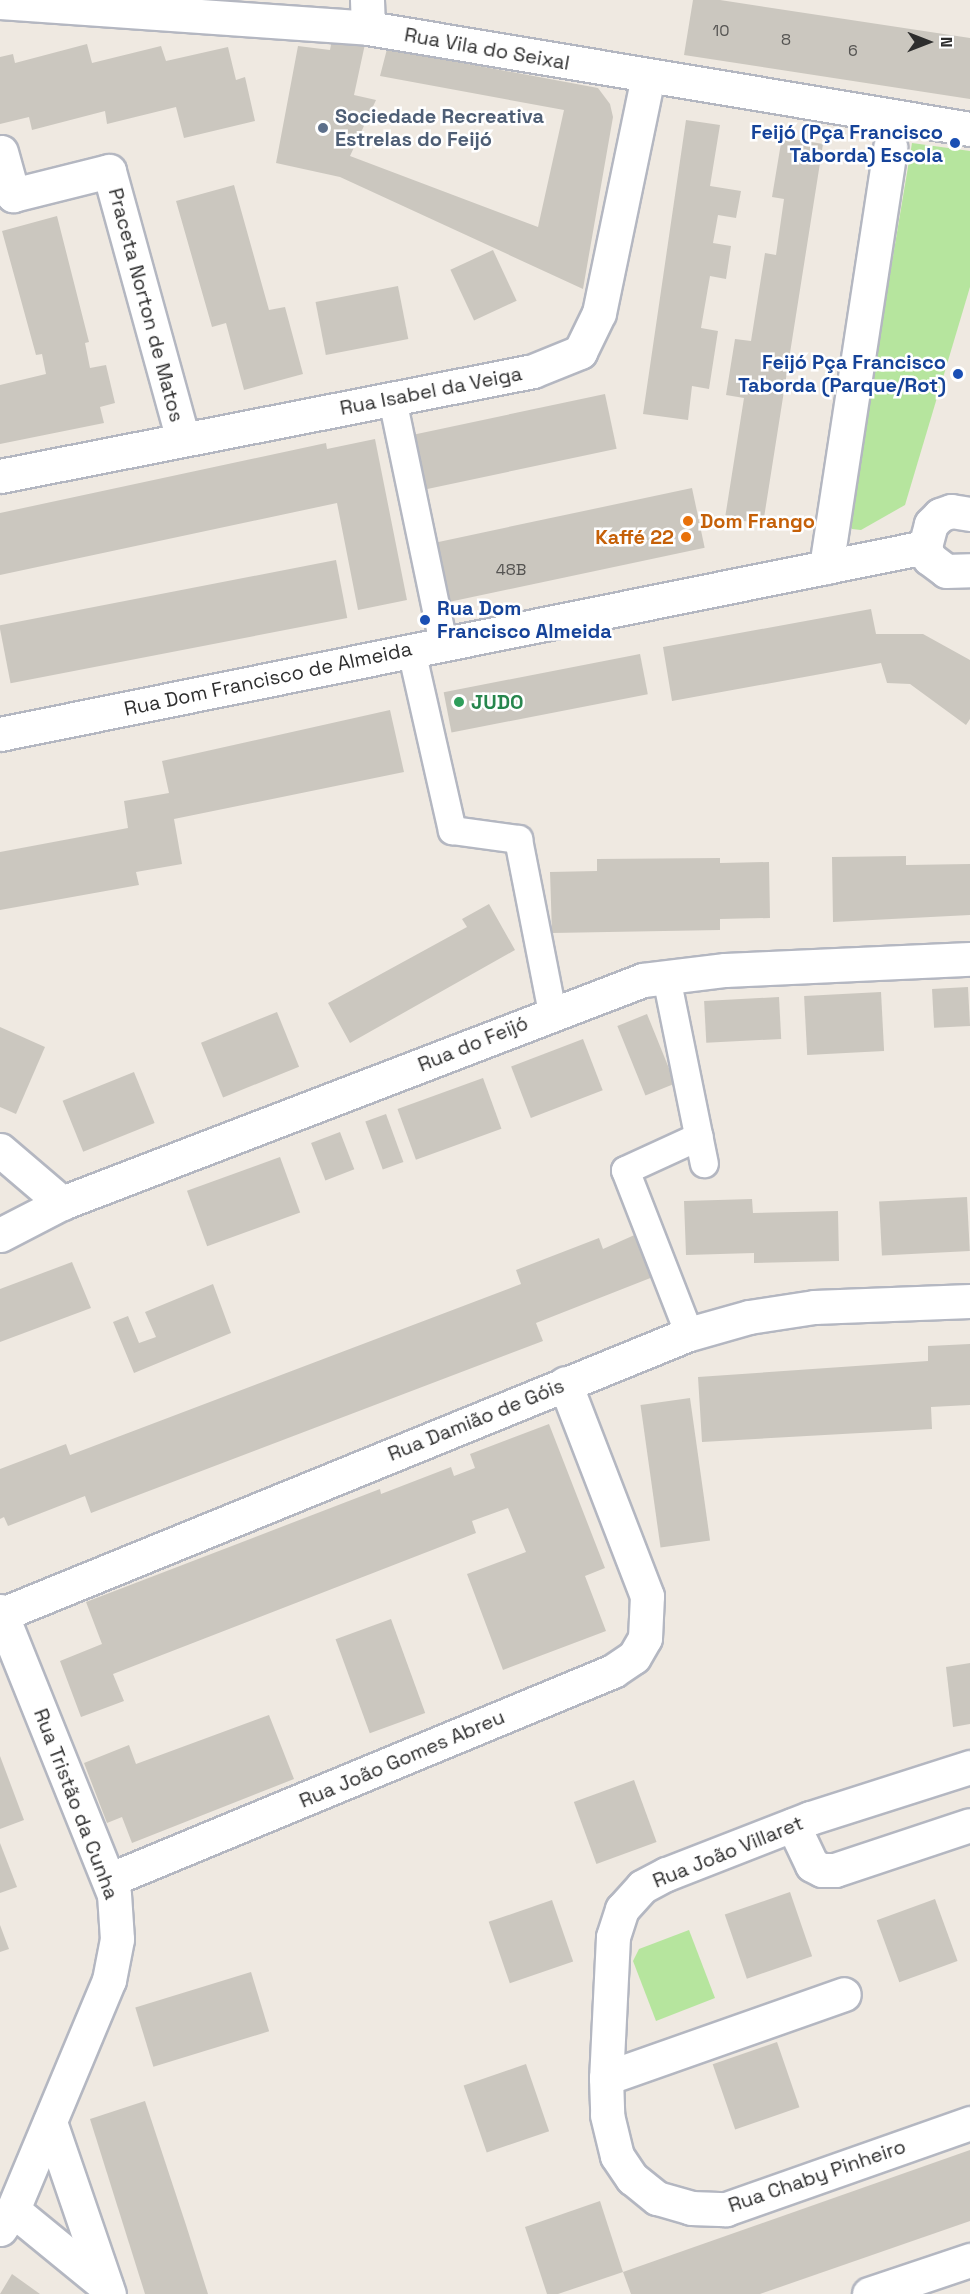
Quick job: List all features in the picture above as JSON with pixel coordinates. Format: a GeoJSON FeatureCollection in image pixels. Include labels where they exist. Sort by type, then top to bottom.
{"type":"FeatureCollection","features":[{"type":"Feature","properties":{"kind":"street","name":"Rua Vila do Seixal"},"geometry":{"type":"LineString","coordinates":[[0,2],[367,14],[648,77],[970,129]]}},
{"type":"Feature","properties":{"kind":"street","name":"Rua Isabel da Veiga"},"geometry":{"type":"LineString","coordinates":[[0,476],[532,371],[580,352],[599,313],[648,77]]}},
{"type":"Feature","properties":{"kind":"street"},"geometry":{"type":"LineString","coordinates":[[826,567],[890,147]]}},
{"type":"Feature","properties":{"kind":"street","name":"Praceta Norton de Matos"},"geometry":{"type":"LineString","coordinates":[[2,152],[13,195],[110,171],[183,439]]}},
{"type":"Feature","properties":{"kind":"street"},"geometry":{"type":"LineString","coordinates":[[392,399],[442,643]]}},
{"type":"Feature","properties":{"kind":"street"},"geometry":{"type":"LineString","coordinates":[[968,505],[940,515],[931,524],[925,547],[929,558],[946,571],[970,570]]}},
{"type":"Feature","properties":{"kind":"street","name":"Rua Dom Francisco de Almeida"},"geometry":{"type":"LineString","coordinates":[[0,734],[925,547]]}},
{"type":"Feature","properties":{"kind":"street"},"geometry":{"type":"LineString","coordinates":[[411,650],[452,830],[518,839],[552,1013]]}},
{"type":"Feature","properties":{"kind":"street","name":"Rua do Feijó"},"geometry":{"type":"LineString","coordinates":[[0,1235],[62,1203],[643,980],[725,970],[970,959]]}},
{"type":"Feature","properties":{"kind":"street"},"geometry":{"type":"LineString","coordinates":[[666,977],[704,1162]]}},
{"type":"Feature","properties":{"kind":"street"},"geometry":{"type":"LineString","coordinates":[[689,1334],[625,1170],[699,1136]]}},
{"type":"Feature","properties":{"kind":"street"},"geometry":{"type":"LineString","coordinates":[[0,1150],[62,1203]]}},
{"type":"Feature","properties":{"kind":"street","name":"Rua Damião de Góis"},"geometry":{"type":"LineString","coordinates":[[1,1613],[689,1334],[749,1317],[814,1307],[970,1301]]}},
{"type":"Feature","properties":{"kind":"street","name":"Rua João Gomes Abreu"},"geometry":{"type":"LineString","coordinates":[[109,1880],[613,1671],[634,1657],[645,1638],[647,1596],[565,1383]]}},
{"type":"Feature","properties":{"kind":"street","name":"Rua Tristão da Cunha"},"geometry":{"type":"LineString","coordinates":[[1,1613],[114,1894],[117,1939],[110,1980],[6,2219]]}},
{"type":"Feature","properties":{"kind":"street","name":"Rua João Villaret"},"geometry":{"type":"LineString","coordinates":[[606,2078],[613,1937],[622,1909],[642,1887],[666,1874],[880,1793],[970,1767]]}},
{"type":"Feature","properties":{"kind":"street"},"geometry":{"type":"LineString","coordinates":[[793,1825],[812,1865],[822,1870],[835,1870],[970,1825]]}},
{"type":"Feature","properties":{"kind":"street"},"geometry":{"type":"LineString","coordinates":[[606,2078],[844,1994]]}},
{"type":"Feature","properties":{"kind":"street","name":"Rua Chaby Pinheiro"},"geometry":{"type":"LineString","coordinates":[[606,2078],[607,2115],[617,2156],[632,2178],[657,2198],[691,2208],[726,2209],[970,2122]]}},
{"type":"Feature","properties":{"kind":"street"},"geometry":{"type":"LineString","coordinates":[[50,2122],[108,2290]]}},
{"type":"Feature","properties":{"kind":"street"},"geometry":{"type":"LineString","coordinates":[[6,2219],[108,2290]]}},
{"type":"Feature","properties":{"kind":"street"},"geometry":{"type":"LineString","coordinates":[[869,2294],[970,2260]]}},
{"type":"Feature","properties":{"kind":"green space"},"geometry":{"type":"Polygon","coordinates":[[[912,143],[970,151],[970,287],[905,505],[861,530],[852,529],[849,519],[912,143]]]}},
{"type":"Feature","properties":{"kind":"green space"},"geometry":{"type":"Polygon","coordinates":[[[689,1930],[715,1998],[656,2021],[633,1961],[639,1949],[689,1930]]]}},
{"type":"Feature","properties":{"kind":"building"},"geometry":{"type":"Polygon","coordinates":[[[693,0],[720,0],[970,38],[970,99],[684,55],[693,0]]]}},
{"type":"Feature","properties":{"kind":"building"},"geometry":{"type":"Polygon","coordinates":[[[332,39],[365,44],[354,95],[376,100],[350,156],[538,227],[564,110],[380,76],[387,49],[598,88],[610,104],[613,117],[583,289],[340,177],[276,163],[298,46],[330,50],[332,39]]]}},
{"type":"Feature","properties":{"kind":"building"},"geometry":{"type":"Polygon","coordinates":[[[87,44],[92,63],[161,46],[166,61],[228,47],[236,80],[245,77],[255,121],[184,138],[176,107],[107,124],[105,111],[32,130],[29,117],[0,124],[0,57],[13,54],[15,63],[87,44]]]}},
{"type":"Feature","properties":{"kind":"building"},"geometry":{"type":"Polygon","coordinates":[[[686,120],[720,125],[710,186],[741,191],[736,218],[718,215],[713,243],[731,246],[726,279],[710,276],[701,328],[718,331],[709,389],[692,386],[688,420],[643,414],[686,120]]]}},
{"type":"Feature","properties":{"kind":"building"},"geometry":{"type":"Polygon","coordinates":[[[782,137],[823,144],[763,524],[725,518],[744,398],[726,395],[735,339],[751,341],[765,253],[776,255],[784,199],[772,197],[782,137]]]}},
{"type":"Feature","properties":{"kind":"building"},"geometry":{"type":"Polygon","coordinates":[[[234,185],[269,310],[285,307],[303,374],[244,390],[226,323],[212,327],[176,201],[234,185]]]}},
{"type":"Feature","properties":{"kind":"building"},"geometry":{"type":"Polygon","coordinates":[[[57,216],[89,342],[85,343],[90,368],[106,365],[115,403],[100,407],[104,423],[0,444],[0,385],[46,374],[42,354],[36,355],[2,231],[57,216]]]}},
{"type":"Feature","properties":{"kind":"building"},"geometry":{"type":"Polygon","coordinates":[[[493,250],[517,301],[474,321],[450,270],[493,250]]]}},
{"type":"Feature","properties":{"kind":"building"},"geometry":{"type":"Polygon","coordinates":[[[398,286],[408,339],[326,355],[316,302],[398,286]]]}},
{"type":"Feature","properties":{"kind":"building"},"geometry":{"type":"Polygon","coordinates":[[[605,394],[617,449],[419,491],[407,436],[605,394]]]}},
{"type":"Feature","properties":{"kind":"building"},"geometry":{"type":"Polygon","coordinates":[[[375,439],[407,600],[358,610],[337,503],[0,575],[0,513],[326,443],[327,449],[375,439]]]}},
{"type":"Feature","properties":{"kind":"building"},"geometry":{"type":"Polygon","coordinates":[[[692,488],[705,548],[446,603],[434,543],[692,488]]]}},
{"type":"Feature","properties":{"kind":"building"},"geometry":{"type":"Polygon","coordinates":[[[336,560],[347,618],[11,683],[0,625],[336,560]]]}},
{"type":"Feature","properties":{"kind":"building"},"geometry":{"type":"Polygon","coordinates":[[[871,609],[876,634],[923,634],[970,660],[970,719],[966,725],[910,684],[887,683],[881,663],[672,701],[663,647],[871,609]]]}},
{"type":"Feature","properties":{"kind":"building"},"geometry":{"type":"Polygon","coordinates":[[[640,654],[648,694],[451,732],[444,692],[640,654]]]}},
{"type":"Feature","properties":{"kind":"building"},"geometry":{"type":"Polygon","coordinates":[[[390,710],[404,772],[174,819],[182,864],[136,872],[139,885],[0,910],[0,852],[128,828],[124,801],[169,793],[162,761],[390,710]]]}},
{"type":"Feature","properties":{"kind":"building"},"geometry":{"type":"Polygon","coordinates":[[[906,856],[906,865],[970,864],[970,915],[833,922],[832,857],[906,856]]]}},
{"type":"Feature","properties":{"kind":"building"},"geometry":{"type":"Polygon","coordinates":[[[720,858],[720,863],[769,862],[770,918],[720,919],[720,930],[552,933],[550,872],[597,871],[597,859],[720,858]]]}},
{"type":"Feature","properties":{"kind":"building"},"geometry":{"type":"Polygon","coordinates":[[[489,904],[515,950],[350,1043],[328,1003],[467,927],[462,919],[489,904]]]}},
{"type":"Feature","properties":{"kind":"building"},"geometry":{"type":"Polygon","coordinates":[[[968,987],[970,1026],[934,1028],[932,989],[968,987]]]}},
{"type":"Feature","properties":{"kind":"building"},"geometry":{"type":"Polygon","coordinates":[[[881,992],[884,1051],[807,1055],[804,996],[881,992]]]}},
{"type":"Feature","properties":{"kind":"building"},"geometry":{"type":"Polygon","coordinates":[[[779,997],[781,1039],[706,1043],[704,1001],[779,997]]]}},
{"type":"Feature","properties":{"kind":"building"},"geometry":{"type":"Polygon","coordinates":[[[277,1012],[299,1067],[223,1097],[201,1043],[277,1012]]]}},
{"type":"Feature","properties":{"kind":"building"},"geometry":{"type":"Polygon","coordinates":[[[647,1014],[675,1084],[645,1096],[617,1026],[647,1014]]]}},
{"type":"Feature","properties":{"kind":"building"},"geometry":{"type":"Polygon","coordinates":[[[0,1027],[45,1047],[16,1114],[0,1107],[0,1027]]]}},
{"type":"Feature","properties":{"kind":"building"},"geometry":{"type":"Polygon","coordinates":[[[583,1039],[603,1090],[531,1118],[511,1067],[583,1039]]]}},
{"type":"Feature","properties":{"kind":"building"},"geometry":{"type":"Polygon","coordinates":[[[134,1072],[155,1123],[83,1152],[63,1101],[134,1072]]]}},
{"type":"Feature","properties":{"kind":"building"},"geometry":{"type":"Polygon","coordinates":[[[483,1078],[501,1129],[416,1160],[397,1109],[483,1078]]]}},
{"type":"Feature","properties":{"kind":"building"},"geometry":{"type":"Polygon","coordinates":[[[386,1114],[403,1162],[383,1169],[365,1122],[386,1114]]]}},
{"type":"Feature","properties":{"kind":"building"},"geometry":{"type":"Polygon","coordinates":[[[340,1132],[354,1169],[325,1180],[311,1143],[340,1132]]]}},
{"type":"Feature","properties":{"kind":"building"},"geometry":{"type":"Polygon","coordinates":[[[280,1157],[300,1212],[207,1246],[187,1191],[280,1157]]]}},
{"type":"Feature","properties":{"kind":"building"},"geometry":{"type":"Polygon","coordinates":[[[967,1197],[970,1251],[882,1256],[879,1202],[967,1197]]]}},
{"type":"Feature","properties":{"kind":"building"},"geometry":{"type":"Polygon","coordinates":[[[752,1199],[753,1213],[838,1211],[839,1261],[754,1263],[754,1253],[686,1255],[684,1201],[752,1199]]]}},
{"type":"Feature","properties":{"kind":"building"},"geometry":{"type":"Polygon","coordinates":[[[639,1233],[658,1275],[536,1323],[543,1341],[91,1513],[85,1496],[8,1526],[4,1517],[0,1519],[0,1469],[66,1444],[70,1455],[521,1284],[516,1270],[599,1238],[603,1249],[639,1233]]]}},
{"type":"Feature","properties":{"kind":"building"},"geometry":{"type":"Polygon","coordinates":[[[72,1262],[91,1308],[0,1342],[0,1289],[72,1262]]]}},
{"type":"Feature","properties":{"kind":"building"},"geometry":{"type":"Polygon","coordinates":[[[213,1284],[231,1333],[134,1373],[113,1322],[128,1316],[139,1343],[156,1337],[145,1312],[213,1284]]]}},
{"type":"Feature","properties":{"kind":"building"},"geometry":{"type":"Polygon","coordinates":[[[970,1344],[970,1405],[931,1407],[932,1429],[702,1442],[698,1377],[928,1361],[928,1346],[970,1344]]]}},
{"type":"Feature","properties":{"kind":"building"},"geometry":{"type":"Polygon","coordinates":[[[690,1398],[710,1541],[661,1548],[640,1405],[690,1398]]]}},
{"type":"Feature","properties":{"kind":"building"},"geometry":{"type":"Polygon","coordinates":[[[549,1424],[605,1568],[585,1576],[606,1631],[503,1670],[467,1574],[526,1552],[508,1508],[472,1521],[476,1533],[113,1674],[124,1701],[81,1717],[60,1661],[102,1644],[86,1602],[380,1489],[381,1494],[451,1467],[454,1476],[475,1468],[470,1454],[549,1424]]]}},
{"type":"Feature","properties":{"kind":"building"},"geometry":{"type":"Polygon","coordinates":[[[391,1619],[425,1713],[370,1733],[336,1639],[391,1619]]]}},
{"type":"Feature","properties":{"kind":"building"},"geometry":{"type":"Polygon","coordinates":[[[970,1663],[970,1724],[953,1727],[946,1667],[970,1663]]]}},
{"type":"Feature","properties":{"kind":"building"},"geometry":{"type":"Polygon","coordinates":[[[269,1715],[294,1779],[132,1843],[122,1817],[107,1823],[84,1763],[129,1745],[136,1764],[269,1715]]]}},
{"type":"Feature","properties":{"kind":"building"},"geometry":{"type":"Polygon","coordinates":[[[0,1756],[24,1820],[0,1829],[0,1756]]]}},
{"type":"Feature","properties":{"kind":"building"},"geometry":{"type":"Polygon","coordinates":[[[634,1780],[657,1842],[596,1864],[574,1802],[634,1780]]]}},
{"type":"Feature","properties":{"kind":"building"},"geometry":{"type":"Polygon","coordinates":[[[0,1843],[17,1887],[0,1893],[0,1843]]]}},
{"type":"Feature","properties":{"kind":"building"},"geometry":{"type":"Polygon","coordinates":[[[790,1892],[812,1956],[747,1979],[725,1914],[790,1892]]]}},
{"type":"Feature","properties":{"kind":"building"},"geometry":{"type":"Polygon","coordinates":[[[935,1899],[958,1961],[899,1982],[877,1920],[935,1899]]]}},
{"type":"Feature","properties":{"kind":"building"},"geometry":{"type":"Polygon","coordinates":[[[552,1900],[573,1961],[510,1983],[489,1922],[552,1900]]]}},
{"type":"Feature","properties":{"kind":"building"},"geometry":{"type":"Polygon","coordinates":[[[0,1925],[9,1949],[0,1952],[0,1925]]]}},
{"type":"Feature","properties":{"kind":"building"},"geometry":{"type":"Polygon","coordinates":[[[251,1972],[269,2031],[153,2067],[135,2007],[251,1972]]]}},
{"type":"Feature","properties":{"kind":"building"},"geometry":{"type":"Polygon","coordinates":[[[777,2042],[799,2107],[735,2129],[713,2064],[777,2042]]]}},
{"type":"Feature","properties":{"kind":"building"},"geometry":{"type":"Polygon","coordinates":[[[526,2064],[549,2131],[487,2153],[464,2085],[526,2064]]]}},
{"type":"Feature","properties":{"kind":"building"},"geometry":{"type":"Polygon","coordinates":[[[145,2101],[208,2294],[145,2294],[90,2119],[145,2101]]]}},
{"type":"Feature","properties":{"kind":"building"},"geometry":{"type":"Polygon","coordinates":[[[970,2150],[970,2221],[760,2294],[631,2294],[623,2272],[970,2150]]]}},
{"type":"Feature","properties":{"kind":"building"},"geometry":{"type":"Polygon","coordinates":[[[600,2201],[623,2272],[558,2294],[547,2294],[525,2227],[600,2201]]]}},
{"type":"Feature","properties":{"kind":"building"},"geometry":{"type":"Polygon","coordinates":[[[12,2274],[40,2294],[0,2294],[12,2274]]]}},
{"type":"Feature","properties":{"kind":"place","name":"Sociedade Recreativa Estrelas do Feijó"},"geometry":{"type":"Point","coordinates":[323,128]}},
{"type":"Feature","properties":{"kind":"place","name":"Feijó (Pça Francisco Taborda) Escola"},"geometry":{"type":"Point","coordinates":[955,143]}},
{"type":"Feature","properties":{"kind":"place","name":"Feijó Pça Francisco Taborda (Parque/Rot)"},"geometry":{"type":"Point","coordinates":[958,374]}},
{"type":"Feature","properties":{"kind":"place","name":"Dom Frango"},"geometry":{"type":"Point","coordinates":[688,521]}},
{"type":"Feature","properties":{"kind":"place","name":"Kaffé 22"},"geometry":{"type":"Point","coordinates":[686,537]}},
{"type":"Feature","properties":{"kind":"place","name":"Rua Dom Francisco Almeida"},"geometry":{"type":"Point","coordinates":[425,620]}},
{"type":"Feature","properties":{"kind":"place","name":"JUDO"},"geometry":{"type":"Point","coordinates":[459,702]}}]}
